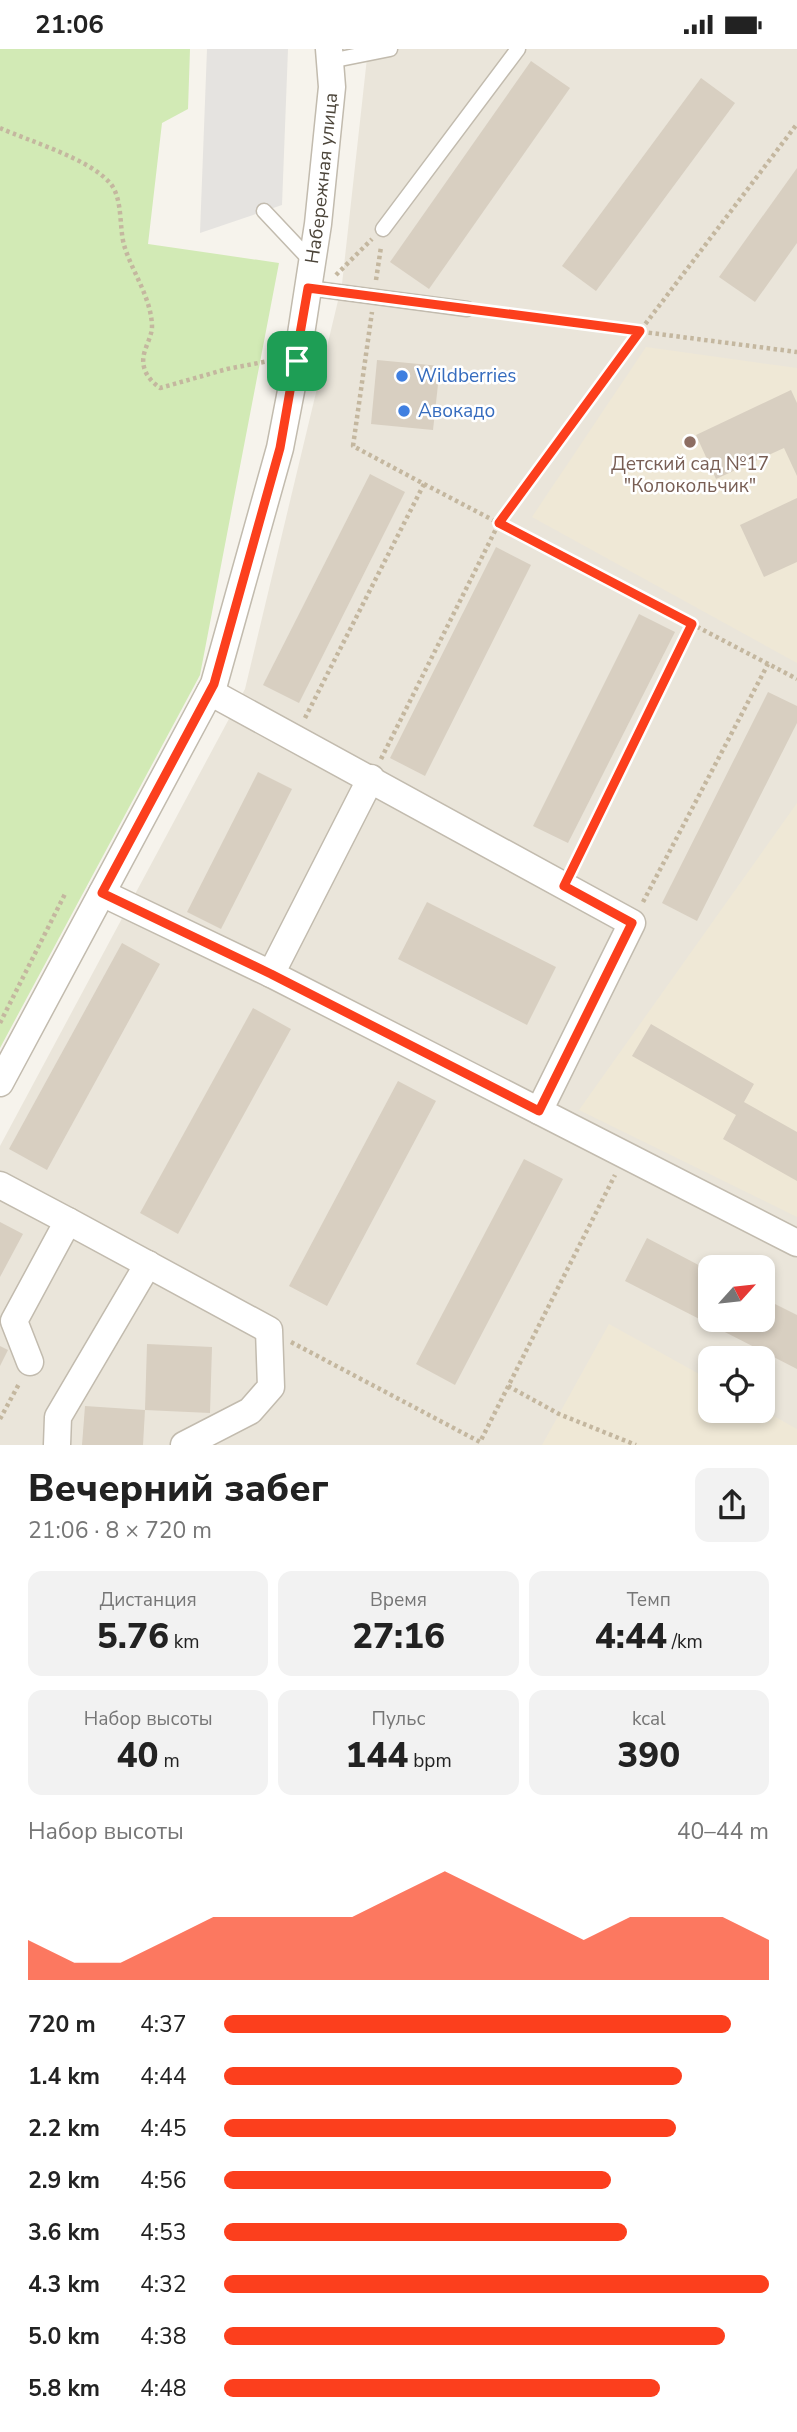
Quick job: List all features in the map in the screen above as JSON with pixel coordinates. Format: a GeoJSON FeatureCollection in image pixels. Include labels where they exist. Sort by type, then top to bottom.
{"type":"FeatureCollection","features":[{"type":"Feature","properties":{"kind":"street","name":"Набережная улица"},"geometry":{"type":"LineString","coordinates":[[0,1083],[210,692],[236,609],[280,448],[314,280],[332,87],[329,55]]}},
{"type":"Feature","properties":{"kind":"street"},"geometry":{"type":"LineString","coordinates":[[210,692],[632,923],[539,1111]]}},
{"type":"Feature","properties":{"kind":"street"},"geometry":{"type":"LineString","coordinates":[[271,974],[371,779]]}},
{"type":"Feature","properties":{"kind":"street"},"geometry":{"type":"LineString","coordinates":[[102,893],[271,974],[797,1243]]}},
{"type":"Feature","properties":{"kind":"street"},"geometry":{"type":"LineString","coordinates":[[0,1185],[269,1330],[271,1387],[250,1411],[184,1445]]}},
{"type":"Feature","properties":{"kind":"street"},"geometry":{"type":"LineString","coordinates":[[30,1362],[13,1321],[68,1221]]}},
{"type":"Feature","properties":{"kind":"street"},"geometry":{"type":"LineString","coordinates":[[57,1445],[58,1417],[148,1264]]}},
{"type":"Feature","properties":{"kind":"lane"},"geometry":{"type":"LineString","coordinates":[[329,55],[390,49]]}},
{"type":"Feature","properties":{"kind":"lane"},"geometry":{"type":"LineString","coordinates":[[383,229],[518,49]]}},
{"type":"Feature","properties":{"kind":"lane"},"geometry":{"type":"LineString","coordinates":[[264,211],[314,280],[374,297],[467,309]]}},
{"type":"Feature","properties":{"kind":"path"},"geometry":{"type":"LineString","coordinates":[[371,779],[499,523],[797,124]]}},
{"type":"Feature","properties":{"kind":"path"},"geometry":{"type":"LineString","coordinates":[[0,128],[90,166],[112,185],[124,244],[150,307],[152,328],[144,351],[144,367],[152,383],[160,388],[267,360],[297,361]]}},
{"type":"Feature","properties":{"kind":"path"},"geometry":{"type":"LineString","coordinates":[[314,280],[383,229]]}},
{"type":"Feature","properties":{"kind":"path"},"geometry":{"type":"LineString","coordinates":[[383,229],[353,446],[797,679]]}},
{"type":"Feature","properties":{"kind":"path"},"geometry":{"type":"LineString","coordinates":[[467,309],[797,352]]}},
{"type":"Feature","properties":{"kind":"path"},"geometry":{"type":"LineString","coordinates":[[295,738],[424,484]]}},
{"type":"Feature","properties":{"kind":"path"},"geometry":{"type":"LineString","coordinates":[[564,886],[692,624]]}},
{"type":"Feature","properties":{"kind":"path"},"geometry":{"type":"LineString","coordinates":[[632,923],[768,664]]}},
{"type":"Feature","properties":{"kind":"path"},"geometry":{"type":"LineString","coordinates":[[0,1023],[66,892]]}},
{"type":"Feature","properties":{"kind":"path"},"geometry":{"type":"LineString","coordinates":[[269,1330],[480,1442],[625,1156]]}},
{"type":"Feature","properties":{"kind":"path"},"geometry":{"type":"LineString","coordinates":[[0,1419],[30,1362]]}},
{"type":"Feature","properties":{"kind":"path"},"geometry":{"type":"LineString","coordinates":[[508,1386],[559,1414],[636,1445]]}},
{"type":"Feature","properties":{"kind":"shaded area"},"geometry":{"type":"Polygon","coordinates":[[[207,49],[288,49],[282,205],[200,233],[207,49]]]}},
{"type":"Feature","properties":{"kind":"shaded area"},"geometry":{"type":"Polygon","coordinates":[[[368,49],[797,49],[797,1445],[0,1445],[0,1146],[245,689],[342,284],[368,49]]]}},
{"type":"Feature","properties":{"kind":"shaded area","name":"Детский сад №17 \"Колокольчик\""},"geometry":{"type":"Polygon","coordinates":[[[646,347],[797,368],[797,663],[532,517],[646,347]]]}},
{"type":"Feature","properties":{"kind":"shaded area"},"geometry":{"type":"Polygon","coordinates":[[[797,803],[797,1217],[579,1110],[797,803]]]}},
{"type":"Feature","properties":{"kind":"shaded area"},"geometry":{"type":"Polygon","coordinates":[[[609,1324],[698,1373],[698,1423],[775,1423],[775,1417],[797,1429],[797,1445],[542,1445],[609,1324]]]}},
{"type":"Feature","properties":{"kind":"green space"},"geometry":{"type":"Polygon","coordinates":[[[0,49],[190,49],[188,109],[162,123],[148,244],[279,263],[200,675],[0,1048],[0,49]]]}},
{"type":"Feature","properties":{"kind":"building"},"geometry":{"type":"Polygon","coordinates":[[[531,61],[570,88],[429,289],[390,262],[531,61]]]}},
{"type":"Feature","properties":{"kind":"building"},"geometry":{"type":"Polygon","coordinates":[[[701,78],[735,103],[596,291],[562,266],[701,78]]]}},
{"type":"Feature","properties":{"kind":"building"},"geometry":{"type":"Polygon","coordinates":[[[797,168],[797,243],[755,302],[719,277],[797,168]]]}},
{"type":"Feature","properties":{"kind":"building"},"geometry":{"type":"Polygon","coordinates":[[[377,360],[440,366],[433,430],[371,424],[377,360]]]}},
{"type":"Feature","properties":{"kind":"building"},"geometry":{"type":"Polygon","coordinates":[[[791,390],[797,403],[797,476],[784,448],[716,479],[696,435],[791,390]]]}},
{"type":"Feature","properties":{"kind":"building"},"geometry":{"type":"Polygon","coordinates":[[[370,474],[405,492],[299,703],[263,685],[370,474]]]}},
{"type":"Feature","properties":{"kind":"building"},"geometry":{"type":"Polygon","coordinates":[[[797,498],[797,562],[764,577],[740,525],[797,498]]]}},
{"type":"Feature","properties":{"kind":"building"},"geometry":{"type":"Polygon","coordinates":[[[496,547],[531,565],[425,776],[390,758],[496,547]]]}},
{"type":"Feature","properties":{"kind":"building"},"geometry":{"type":"Polygon","coordinates":[[[639,614],[675,632],[568,843],[533,826],[639,614]]]}},
{"type":"Feature","properties":{"kind":"building"},"geometry":{"type":"Polygon","coordinates":[[[768,692],[797,706],[797,723],[697,921],[662,903],[768,692]]]}},
{"type":"Feature","properties":{"kind":"building"},"geometry":{"type":"Polygon","coordinates":[[[258,772],[292,789],[221,929],[187,912],[258,772]]]}},
{"type":"Feature","properties":{"kind":"building"},"geometry":{"type":"Polygon","coordinates":[[[427,902],[556,967],[527,1025],[398,959],[427,902]]]}},
{"type":"Feature","properties":{"kind":"building"},"geometry":{"type":"Polygon","coordinates":[[[122,943],[160,964],[47,1170],[9,1149],[122,943]]]}},
{"type":"Feature","properties":{"kind":"building"},"geometry":{"type":"Polygon","coordinates":[[[253,1008],[291,1029],[178,1234],[140,1213],[253,1008]]]}},
{"type":"Feature","properties":{"kind":"building"},"geometry":{"type":"Polygon","coordinates":[[[651,1024],[754,1084],[744,1102],[797,1132],[797,1181],[723,1139],[736,1115],[632,1056],[651,1024]]]}},
{"type":"Feature","properties":{"kind":"building"},"geometry":{"type":"Polygon","coordinates":[[[398,1081],[436,1101],[327,1306],[289,1286],[398,1081]]]}},
{"type":"Feature","properties":{"kind":"building"},"geometry":{"type":"Polygon","coordinates":[[[524,1159],[563,1179],[455,1385],[416,1364],[524,1159]]]}},
{"type":"Feature","properties":{"kind":"building"},"geometry":{"type":"Polygon","coordinates":[[[0,1222],[23,1234],[0,1277],[0,1222]]]}},
{"type":"Feature","properties":{"kind":"building"},"geometry":{"type":"Polygon","coordinates":[[[647,1238],[698,1265],[698,1318],[625,1281],[647,1238]]]}},
{"type":"Feature","properties":{"kind":"building"},"geometry":{"type":"Polygon","coordinates":[[[775,1304],[797,1315],[797,1369],[775,1358],[775,1346],[752,1346],[725,1332],[775,1332],[775,1304]]]}},
{"type":"Feature","properties":{"kind":"building"},"geometry":{"type":"Polygon","coordinates":[[[147,1344],[212,1347],[210,1413],[145,1410],[147,1344]]]}},
{"type":"Feature","properties":{"kind":"building"},"geometry":{"type":"Polygon","coordinates":[[[0,1346],[8,1350],[0,1366],[0,1346]]]}},
{"type":"Feature","properties":{"kind":"building"},"geometry":{"type":"Polygon","coordinates":[[[85,1406],[145,1410],[143,1445],[82,1445],[85,1406]]]}},
{"type":"Feature","properties":{"kind":"place","name":"Wildberries"},"geometry":{"type":"Point","coordinates":[402,376]}},
{"type":"Feature","properties":{"kind":"place","name":"Авокадо"},"geometry":{"type":"Point","coordinates":[404,411]}},
{"type":"Feature","properties":{"kind":"place","name":"Детский сад №17 \"Колокольчик\""},"geometry":{"type":"Point","coordinates":[690,442]}},
{"type":"Feature","properties":{"kind":"route"},"geometry":{"type":"LineString","coordinates":[[308,288],[640,331],[499,523],[692,624],[564,886],[632,923],[539,1111],[271,974],[102,893],[214,684],[280,448],[297,361],[308,288]]}}]}
